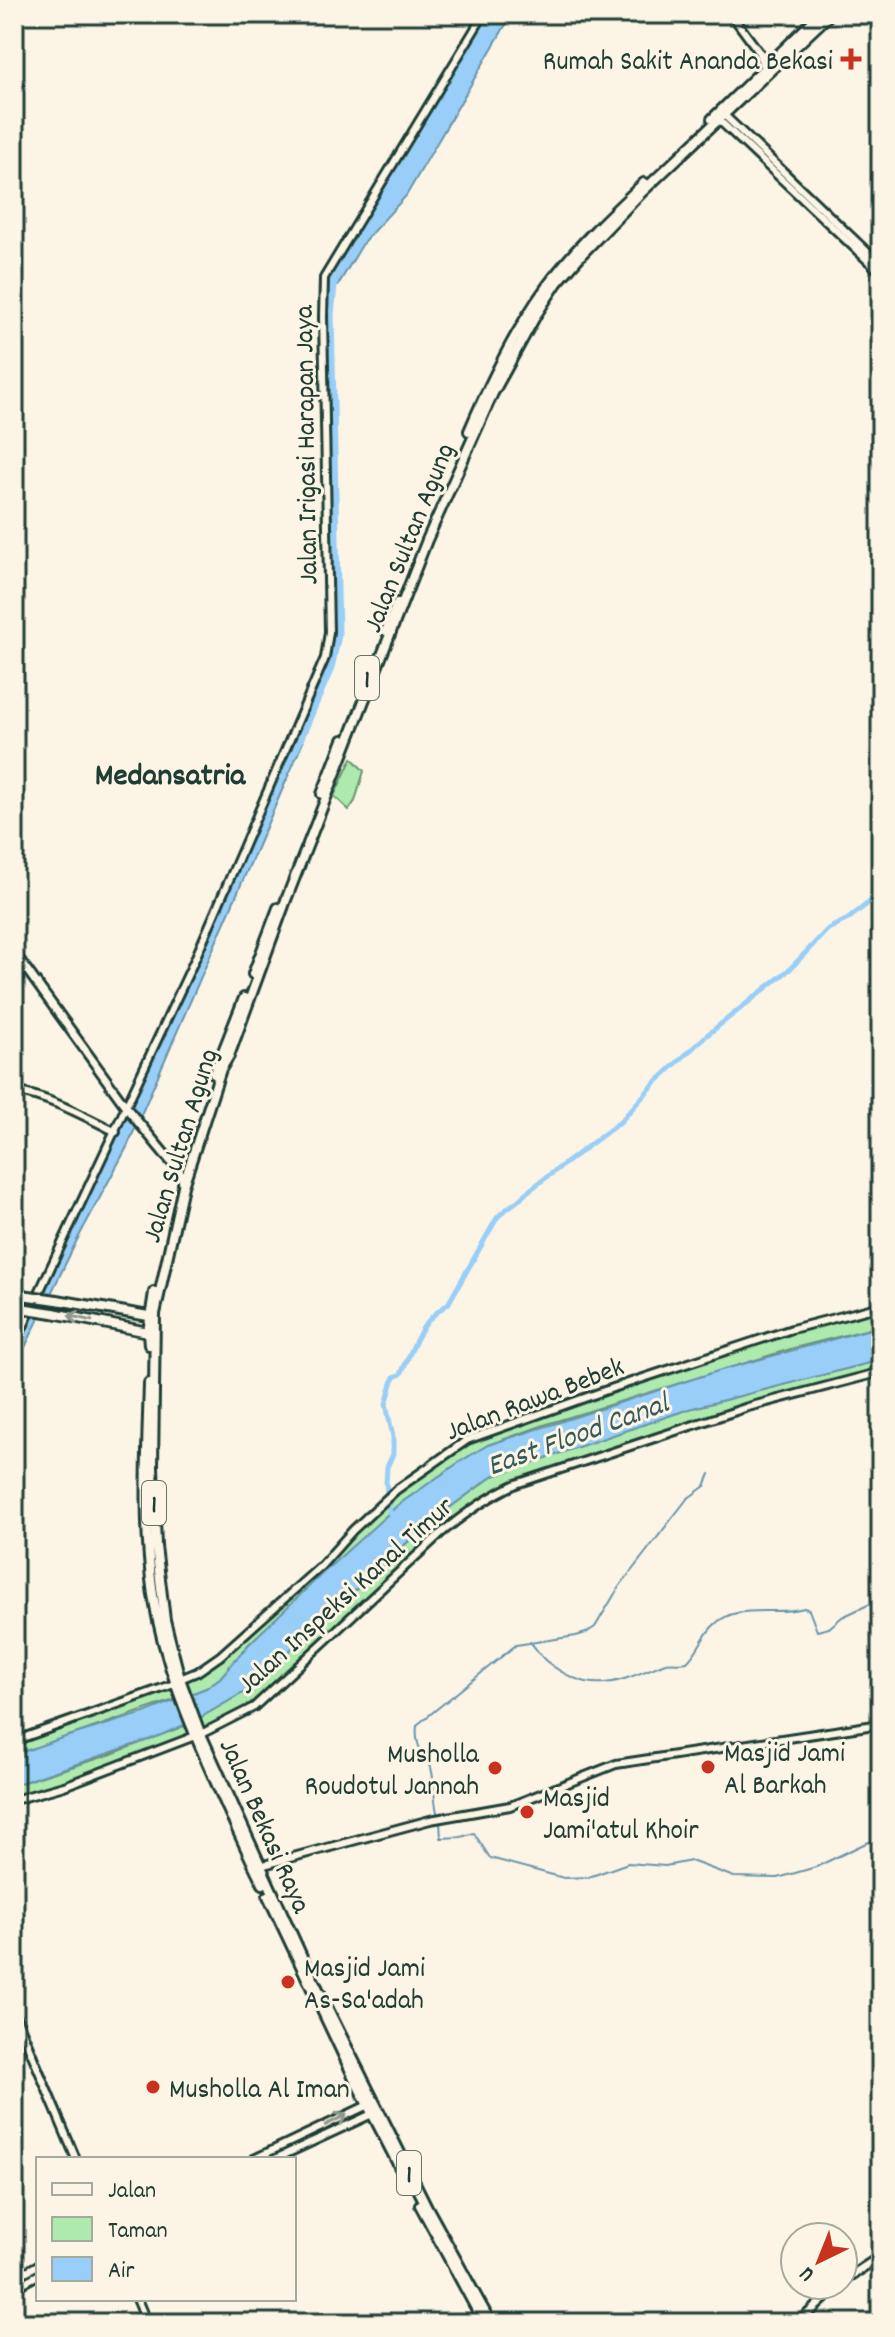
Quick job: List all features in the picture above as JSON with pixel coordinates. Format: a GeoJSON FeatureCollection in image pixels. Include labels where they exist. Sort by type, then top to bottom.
{"type":"FeatureCollection","features":[{"type":"Feature","properties":{"kind":"highway","name":"Jalan Sultan Agung"},"geometry":{"type":"LineString","coordinates":[[719,115],[820,14]]}},
{"type":"Feature","properties":{"kind":"highway","name":"Jalan Sultan Agung"},"geometry":{"type":"LineString","coordinates":[[178,1684],[165,1620],[156,1546],[151,1302],[182,1175],[230,1040],[375,667],[482,400],[539,298],[598,228],[830,14]]}},
{"type":"Feature","properties":{"kind":"highway"},"geometry":{"type":"LineString","coordinates":[[760,54],[769,62]]}},
{"type":"Feature","properties":{"kind":"highway","name":"Jalan Sultan Agung"},"geometry":{"type":"LineString","coordinates":[[152,1317],[183,1186],[230,1040]]}},
{"type":"Feature","properties":{"kind":"highway"},"geometry":{"type":"LineString","coordinates":[[18,1294],[152,1317]]}},
{"type":"Feature","properties":{"kind":"highway"},"geometry":{"type":"LineString","coordinates":[[135,1314],[147,1309],[151,1302]]}},
{"type":"Feature","properties":{"kind":"highway"},"geometry":{"type":"LineString","coordinates":[[14,1307],[151,1332]]}},
{"type":"Feature","properties":{"kind":"highway"},"geometry":{"type":"LineString","coordinates":[[133,1330],[149,1344]]}},
{"type":"Feature","properties":{"kind":"highway","name":"Jalan Sultan Agung"},"geometry":{"type":"LineString","coordinates":[[151,1332],[147,1504],[151,1564],[158,1621],[178,1684]]}},
{"type":"Feature","properties":{"kind":"highway","name":"Jalan Bekasi Raya"},"geometry":{"type":"LineString","coordinates":[[178,1684],[197,1734],[294,1952],[370,2109],[491,2323]]}},
{"type":"Feature","properties":{"kind":"highway","name":"Jalan Bekasi Raya"},"geometry":{"type":"LineString","coordinates":[[197,1734],[403,2167],[484,2323]]}},
{"type":"Feature","properties":{"kind":"main road"},"geometry":{"type":"LineString","coordinates":[[14,952],[128,1110],[182,1175],[183,1186]]}},
{"type":"Feature","properties":{"kind":"main road"},"geometry":{"type":"LineString","coordinates":[[859,2271],[881,2256]]}},
{"type":"Feature","properties":{"kind":"main road"},"geometry":{"type":"LineString","coordinates":[[798,2323],[822,2301]]}},
{"type":"Feature","properties":{"kind":"street","name":"Jalan Irigasi Harapan Jaya"},"geometry":{"type":"LineString","coordinates":[[14,1346],[128,1110],[320,671],[328,646],[324,278],[484,14]]}},
{"type":"Feature","properties":{"kind":"street"},"geometry":{"type":"LineString","coordinates":[[731,14],[760,54]]}},
{"type":"Feature","properties":{"kind":"street"},"geometry":{"type":"LineString","coordinates":[[719,115],[881,265]]}},
{"type":"Feature","properties":{"kind":"street"},"geometry":{"type":"LineString","coordinates":[[719,115],[881,273]]}},
{"type":"Feature","properties":{"kind":"street"},"geometry":{"type":"LineString","coordinates":[[14,1091],[57,1104],[116,1132]]}},
{"type":"Feature","properties":{"kind":"street","name":"Jalan Rawa Bebek"},"geometry":{"type":"LineString","coordinates":[[14,1741],[178,1684],[197,1672],[220,1656],[321,1566],[396,1490],[467,1440],[780,1333],[881,1306]]}},
{"type":"Feature","properties":{"kind":"street","name":"Jalan Inspeksi Kanal Timur"},"geometry":{"type":"LineString","coordinates":[[14,1800],[64,1786],[197,1734],[254,1707],[440,1534],[498,1492],[748,1407],[881,1372]]}},
{"type":"Feature","properties":{"kind":"street"},"geometry":{"type":"LineString","coordinates":[[260,1866],[430,1820],[510,1806],[616,1764],[881,1724]]}},
{"type":"Feature","properties":{"kind":"street"},"geometry":{"type":"LineString","coordinates":[[14,2012],[75,2157]]}},
{"type":"Feature","properties":{"kind":"street"},"geometry":{"type":"LineString","coordinates":[[259,2157],[370,2109]]}},
{"type":"Feature","properties":{"kind":"street"},"geometry":{"type":"LineString","coordinates":[[279,2157],[370,2109]]}},
{"type":"Feature","properties":{"kind":"street"},"geometry":{"type":"LineString","coordinates":[[14,2278],[36,2266]]}},
{"type":"Feature","properties":{"kind":"street"},"geometry":{"type":"LineString","coordinates":[[14,2288],[36,2276]]}},
{"type":"Feature","properties":{"kind":"street"},"geometry":{"type":"LineString","coordinates":[[138,2301],[147,2323]]}},
{"type":"Feature","properties":{"kind":"green space"},"geometry":{"type":"Polygon","coordinates":[[[352,758],[364,771],[349,810],[334,796],[352,758]]]}},
{"type":"Feature","properties":{"kind":"green space"},"geometry":{"type":"Polygon","coordinates":[[[881,1307],[881,1326],[794,1348],[488,1445],[398,1505],[249,1644],[220,1678],[186,1696],[180,1679],[197,1672],[320,1566],[396,1490],[467,1440],[769,1337],[881,1307]]]}},
{"type":"Feature","properties":{"kind":"green space"},"geometry":{"type":"Polygon","coordinates":[[[881,1360],[881,1372],[798,1393],[516,1484],[462,1516],[254,1707],[201,1734],[196,1720],[246,1691],[426,1525],[493,1476],[689,1409],[881,1360]]]}},
{"type":"Feature","properties":{"kind":"green space"},"geometry":{"type":"Polygon","coordinates":[[[174,1684],[180,1698],[14,1755],[14,1740],[174,1684]]]}},
{"type":"Feature","properties":{"kind":"green space"},"geometry":{"type":"Polygon","coordinates":[[[184,1726],[191,1734],[182,1741],[67,1784],[14,1800],[14,1785],[109,1755],[184,1726]]]}},
{"type":"Feature","properties":{"kind":"water"},"geometry":{"type":"Polygon","coordinates":[[[484,14],[512,14],[406,196],[365,240],[338,285],[323,288],[324,278],[484,14]]]}},
{"type":"Feature","properties":{"kind":"water"},"geometry":{"type":"Polygon","coordinates":[[[292,733],[303,742],[127,1147],[76,1242],[14,1370],[14,1346],[127,1109],[292,733]]]}},
{"type":"Feature","properties":{"kind":"water","name":"East Flood Canal"},"geometry":{"type":"Polygon","coordinates":[[[881,1326],[881,1360],[689,1409],[493,1476],[426,1525],[246,1691],[196,1720],[154,1738],[14,1785],[14,1755],[144,1713],[206,1688],[220,1678],[249,1644],[398,1505],[488,1445],[721,1370],[881,1326]]]}},
{"type":"Feature","properties":{"kind":"waterway"},"geometry":{"type":"LineString","coordinates":[[295,749],[330,668],[337,635],[330,314],[334,276]]}},
{"type":"Feature","properties":{"kind":"waterway"},"geometry":{"type":"LineString","coordinates":[[390,1514],[386,1484],[387,1467],[393,1454],[393,1437],[386,1404],[394,1377],[401,1374],[424,1326],[448,1304],[497,1218],[620,1122],[655,1083],[707,1035],[790,969],[828,929],[848,919],[881,893]]}},
{"type":"Feature","properties":{"kind":"waterway"},"geometry":{"type":"LineString","coordinates":[[438,1816],[432,1772],[418,1742],[417,1725],[516,1645],[576,1636],[595,1627],[619,1587],[687,1499],[705,1486],[710,1474]]}},
{"type":"Feature","properties":{"kind":"waterway"},"geometry":{"type":"LineString","coordinates":[[530,1642],[544,1659],[562,1672],[590,1683],[604,1683],[631,1677],[666,1663],[687,1662],[713,1626],[733,1614],[804,1608],[809,1610],[817,1631],[829,1628],[842,1617],[881,1599]]}},
{"type":"Feature","properties":{"kind":"waterway"},"geometry":{"type":"LineString","coordinates":[[440,1822],[441,1838],[474,1833],[490,1858],[564,1878],[589,1877],[628,1863],[665,1866],[691,1861],[734,1877],[778,1878],[816,1867],[881,1839]]}},
{"type":"Feature","properties":{"kind":"waterway"},"geometry":{"type":"LineString","coordinates":[[14,1997],[80,2157]]}},
{"type":"Feature","properties":{"kind":"waterway"},"geometry":{"type":"LineString","coordinates":[[143,2301],[152,2323]]}},
{"type":"Feature","properties":{"kind":"place","name":"Rumah Sakit Ananda Bekasi"},"geometry":{"type":"Point","coordinates":[851,59]}},
{"type":"Feature","properties":{"kind":"place","name":"Masjid Jami Al Barkah"},"geometry":{"type":"Point","coordinates":[708,1767]}},
{"type":"Feature","properties":{"kind":"place","name":"Musholla Roudotul Jannah"},"geometry":{"type":"Point","coordinates":[495,1768]}},
{"type":"Feature","properties":{"kind":"place","name":"Masjid Jami'atul Khoir"},"geometry":{"type":"Point","coordinates":[527,1812]}},
{"type":"Feature","properties":{"kind":"place","name":"Masjid Jami As-Sa'adah"},"geometry":{"type":"Point","coordinates":[288,1982]}},
{"type":"Feature","properties":{"kind":"place","name":"Musholla Al Iman"},"geometry":{"type":"Point","coordinates":[153,2087]}},
{"type":"Feature","properties":{"kind":"district","name":"Medansatria"},"geometry":{"type":"Point","coordinates":[170,773]}}]}
